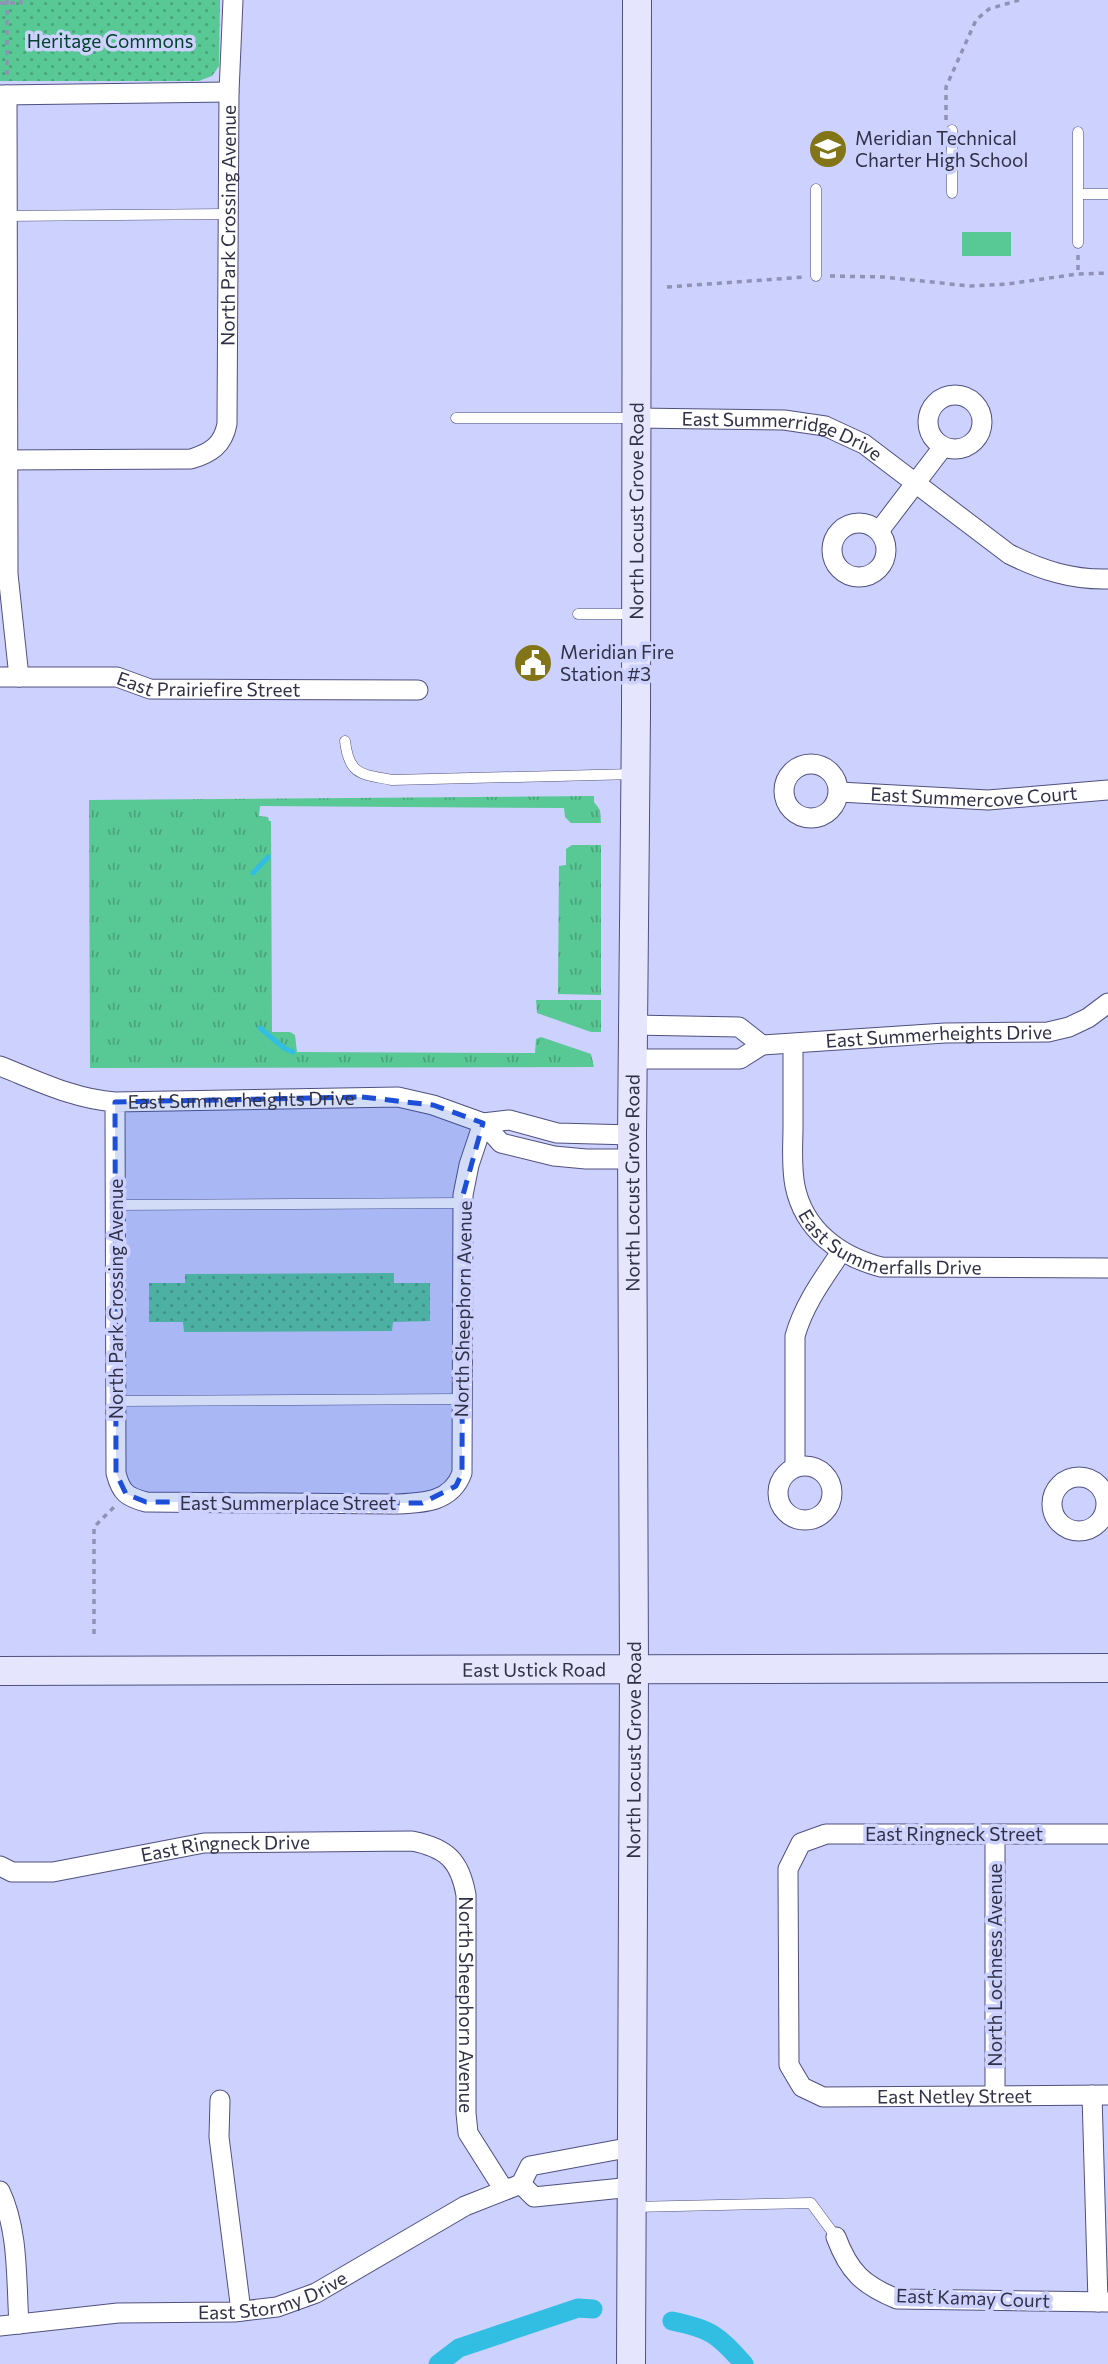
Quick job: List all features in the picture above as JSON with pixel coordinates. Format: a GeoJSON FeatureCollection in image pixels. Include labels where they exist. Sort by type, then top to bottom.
{"type":"FeatureCollection","features":[{"type":"Feature","properties":{"kind":"main road","name":"North Locust Grove Road"},"geometry":{"type":"LineString","coordinates":[[631,2364],[634,1669],[632,1059],[637,0]]}},
{"type":"Feature","properties":{"kind":"main road","name":"East Ustick Road"},"geometry":{"type":"LineString","coordinates":[[0,1671],[1108,1668]]}},
{"type":"Feature","properties":{"kind":"street","name":"North Park Crossing Avenue"},"geometry":{"type":"LineString","coordinates":[[4,460],[191,459],[216,449],[225,436],[228,424],[229,92],[233,0]]}},
{"type":"Feature","properties":{"kind":"street"},"geometry":{"type":"LineString","coordinates":[[10,677],[4,460],[3,95],[229,92]]}},
{"type":"Feature","properties":{"kind":"street","name":"East Summerridge Drive"},"geometry":{"type":"LineString","coordinates":[[636,418],[784,420],[825,426],[864,444],[993,542],[1028,563],[1068,576],[1108,579]]}},
{"type":"Feature","properties":{"kind":"street"},"geometry":{"type":"LineString","coordinates":[[879,531],[943,447]]}},
{"type":"Feature","properties":{"kind":"street","name":"East Prairiefire Street"},"geometry":{"type":"LineString","coordinates":[[10,677],[117,677],[150,689],[418,690]]}},
{"type":"Feature","properties":{"kind":"street","name":"East Summercove Court"},"geometry":{"type":"LineString","coordinates":[[839,792],[988,800],[1108,790]]}},
{"type":"Feature","properties":{"kind":"street","name":"East Summerheights Drive"},"geometry":{"type":"LineString","coordinates":[[632,1059],[740,1059],[762,1045],[944,1033],[1048,1032],[1069,1027],[1088,1018],[1108,1003]]}},
{"type":"Feature","properties":{"kind":"street"},"geometry":{"type":"LineString","coordinates":[[633,1025],[739,1027],[762,1045]]}},
{"type":"Feature","properties":{"kind":"street","name":"East Summerfalls Drive"},"geometry":{"type":"LineString","coordinates":[[793,1044],[795,1186],[801,1206],[811,1224],[825,1240],[841,1252],[860,1262],[881,1267],[1108,1268]]}},
{"type":"Feature","properties":{"kind":"street","name":"East Summerheights Drive"},"geometry":{"type":"LineString","coordinates":[[0,1066],[76,1096],[114,1101],[398,1097],[433,1105],[483,1123],[509,1120],[558,1133],[632,1147]]}},
{"type":"Feature","properties":{"kind":"street","name":"North Park Crossing Avenue"},"geometry":{"type":"LineString","coordinates":[[114,1101],[117,1473],[119,1485],[126,1494]]}},
{"type":"Feature","properties":{"kind":"street","name":"North Sheephorn Avenue"},"geometry":{"type":"LineString","coordinates":[[449,1493],[456,1486],[461,1473],[463,1203],[468,1165],[483,1123]]}},
{"type":"Feature","properties":{"kind":"street"},"geometry":{"type":"LineString","coordinates":[[795,1467],[795,1336],[801,1315],[841,1252]]}},
{"type":"Feature","properties":{"kind":"street","name":"East Summerplace Street"},"geometry":{"type":"LineString","coordinates":[[126,1494],[146,1502],[395,1504],[431,1502],[449,1493]]}},
{"type":"Feature","properties":{"kind":"street","name":"East Ringneck Street"},"geometry":{"type":"LineString","coordinates":[[802,2087],[789,2065],[788,1869],[801,1843],[826,1834],[1108,1834]]}},
{"type":"Feature","properties":{"kind":"street","name":"North Lochness Avenue"},"geometry":{"type":"LineString","coordinates":[[995,1834],[995,2095]]}},
{"type":"Feature","properties":{"kind":"street","name":"East Ringneck Drive"},"geometry":{"type":"LineString","coordinates":[[0,1866],[12,1872],[53,1872],[183,1846],[225,1842],[412,1842],[433,1845],[450,1857]]}},
{"type":"Feature","properties":{"kind":"street","name":"North Sheephorn Avenue"},"geometry":{"type":"LineString","coordinates":[[450,1857],[462,1875],[466,1895],[468,2133],[512,2187]]}},
{"type":"Feature","properties":{"kind":"street","name":"East Netley Street"},"geometry":{"type":"LineString","coordinates":[[802,2087],[824,2097],[1100,2095]]}},
{"type":"Feature","properties":{"kind":"street"},"geometry":{"type":"LineString","coordinates":[[1100,2095],[1103,2302]]}},
{"type":"Feature","properties":{"kind":"street"},"geometry":{"type":"LineString","coordinates":[[220,2100],[219,2137],[241,2311]]}},
{"type":"Feature","properties":{"kind":"street","name":"East Stormy Drive"},"geometry":{"type":"LineString","coordinates":[[10,2325],[118,2313],[241,2311],[277,2307],[316,2293],[465,2206],[512,2187],[530,2165],[632,2147]]}},
{"type":"Feature","properties":{"kind":"street"},"geometry":{"type":"LineString","coordinates":[[512,2187],[534,2197],[632,2197]]}},
{"type":"Feature","properties":{"kind":"street"},"geometry":{"type":"LineString","coordinates":[[0,2190],[13,2237],[10,2325]]}},
{"type":"Feature","properties":{"kind":"street","name":"East Kamay Court"},"geometry":{"type":"LineString","coordinates":[[836,2237],[844,2258],[858,2277],[876,2290],[897,2299],[1103,2302]]}},
{"type":"Feature","properties":{"kind":"lane"},"geometry":{"type":"LineString","coordinates":[[952,130],[952,193]]}},
{"type":"Feature","properties":{"kind":"lane"},"geometry":{"type":"LineString","coordinates":[[1078,132],[1078,243]]}},
{"type":"Feature","properties":{"kind":"lane"},"geometry":{"type":"LineString","coordinates":[[816,190],[816,276]]}},
{"type":"Feature","properties":{"kind":"lane"},"geometry":{"type":"LineString","coordinates":[[1078,194],[1108,194]]}},
{"type":"Feature","properties":{"kind":"lane"},"geometry":{"type":"LineString","coordinates":[[4,216],[229,214]]}},
{"type":"Feature","properties":{"kind":"lane"},"geometry":{"type":"LineString","coordinates":[[456,418],[636,418]]}},
{"type":"Feature","properties":{"kind":"lane"},"geometry":{"type":"LineString","coordinates":[[579,614],[636,614]]}},
{"type":"Feature","properties":{"kind":"lane"},"geometry":{"type":"LineString","coordinates":[[345,741],[347,759],[361,774],[392,780],[635,774]]}},
{"type":"Feature","properties":{"kind":"lane"},"geometry":{"type":"LineString","coordinates":[[115,1205],[463,1203]]}},
{"type":"Feature","properties":{"kind":"lane"},"geometry":{"type":"LineString","coordinates":[[116,1401],[462,1399]]}},
{"type":"Feature","properties":{"kind":"lane"},"geometry":{"type":"LineString","coordinates":[[632,2197],[811,2203],[836,2237]]}},
{"type":"Feature","properties":{"kind":"path"},"geometry":{"type":"LineString","coordinates":[[0,3],[20,3],[20,0]]}},
{"type":"Feature","properties":{"kind":"path"},"geometry":{"type":"LineString","coordinates":[[952,130],[946,123],[946,87],[976,20],[989,9],[1019,0]]}},
{"type":"Feature","properties":{"kind":"path"},"geometry":{"type":"LineString","coordinates":[[3,95],[7,2]]}},
{"type":"Feature","properties":{"kind":"path"},"geometry":{"type":"LineString","coordinates":[[1078,243],[1078,274]]}},
{"type":"Feature","properties":{"kind":"path"},"geometry":{"type":"LineString","coordinates":[[667,287],[816,276],[883,277],[970,286],[1108,273]]}},
{"type":"Feature","properties":{"kind":"path"},"geometry":{"type":"LineString","coordinates":[[94,1634],[94,1527],[126,1494]]}},
{"type":"Feature","properties":{"kind":"highlighted area"},"geometry":{"type":"Polygon","coordinates":[[[362,1097],[433,1105],[483,1123],[463,1195],[462,1473],[456,1486],[422,1503],[146,1502],[126,1494],[116,1473],[115,1102],[362,1097]]]}},
{"type":"Feature","properties":{"kind":"green space","name":"Heritage Commons"},"geometry":{"type":"Polygon","coordinates":[[[0,0],[220,0],[219,66],[212,76],[199,81],[0,81],[0,0]]]}},
{"type":"Feature","properties":{"kind":"green space"},"geometry":{"type":"Polygon","coordinates":[[[962,232],[1011,232],[1011,256],[962,256],[962,232]]]}},
{"type":"Feature","properties":{"kind":"green space"},"geometry":{"type":"Polygon","coordinates":[[[594,796],[594,802],[600,810],[601,823],[571,823],[565,817],[564,808],[260,806],[259,816],[268,817],[271,821],[272,1032],[290,1032],[295,1035],[297,1052],[535,1053],[536,1039],[541,1037],[591,1054],[594,1067],[90,1068],[89,800],[594,796]]]}},
{"type":"Feature","properties":{"kind":"green space"},"geometry":{"type":"Polygon","coordinates":[[[572,845],[601,845],[601,995],[558,994],[559,866],[566,865],[566,849],[572,845]]]}},
{"type":"Feature","properties":{"kind":"green space"},"geometry":{"type":"Polygon","coordinates":[[[536,1000],[601,1000],[601,1032],[591,1032],[537,1013],[536,1000]]]}},
{"type":"Feature","properties":{"kind":"green space"},"geometry":{"type":"Polygon","coordinates":[[[394,1273],[394,1283],[430,1283],[430,1321],[393,1322],[392,1331],[184,1332],[183,1322],[149,1322],[149,1283],[185,1283],[185,1274],[394,1273]]]}},
{"type":"Feature","properties":{"kind":"waterway"},"geometry":{"type":"LineString","coordinates":[[253,873],[268,857]]}},
{"type":"Feature","properties":{"kind":"waterway"},"geometry":{"type":"LineString","coordinates":[[260,1028],[293,1052]]}},
{"type":"Feature","properties":{"kind":"waterway"},"geometry":{"type":"LineString","coordinates":[[438,2364],[459,2348],[578,2308],[593,2309]]}},
{"type":"Feature","properties":{"kind":"waterway"},"geometry":{"type":"LineString","coordinates":[[672,2321],[712,2334],[744,2364]]}},
{"type":"Feature","properties":{"kind":"place","name":"Meridian Technical Charter High School"},"geometry":{"type":"Point","coordinates":[828,149]}},
{"type":"Feature","properties":{"kind":"place","name":"Meridian Fire Station #3"},"geometry":{"type":"Point","coordinates":[533,663]}}]}
